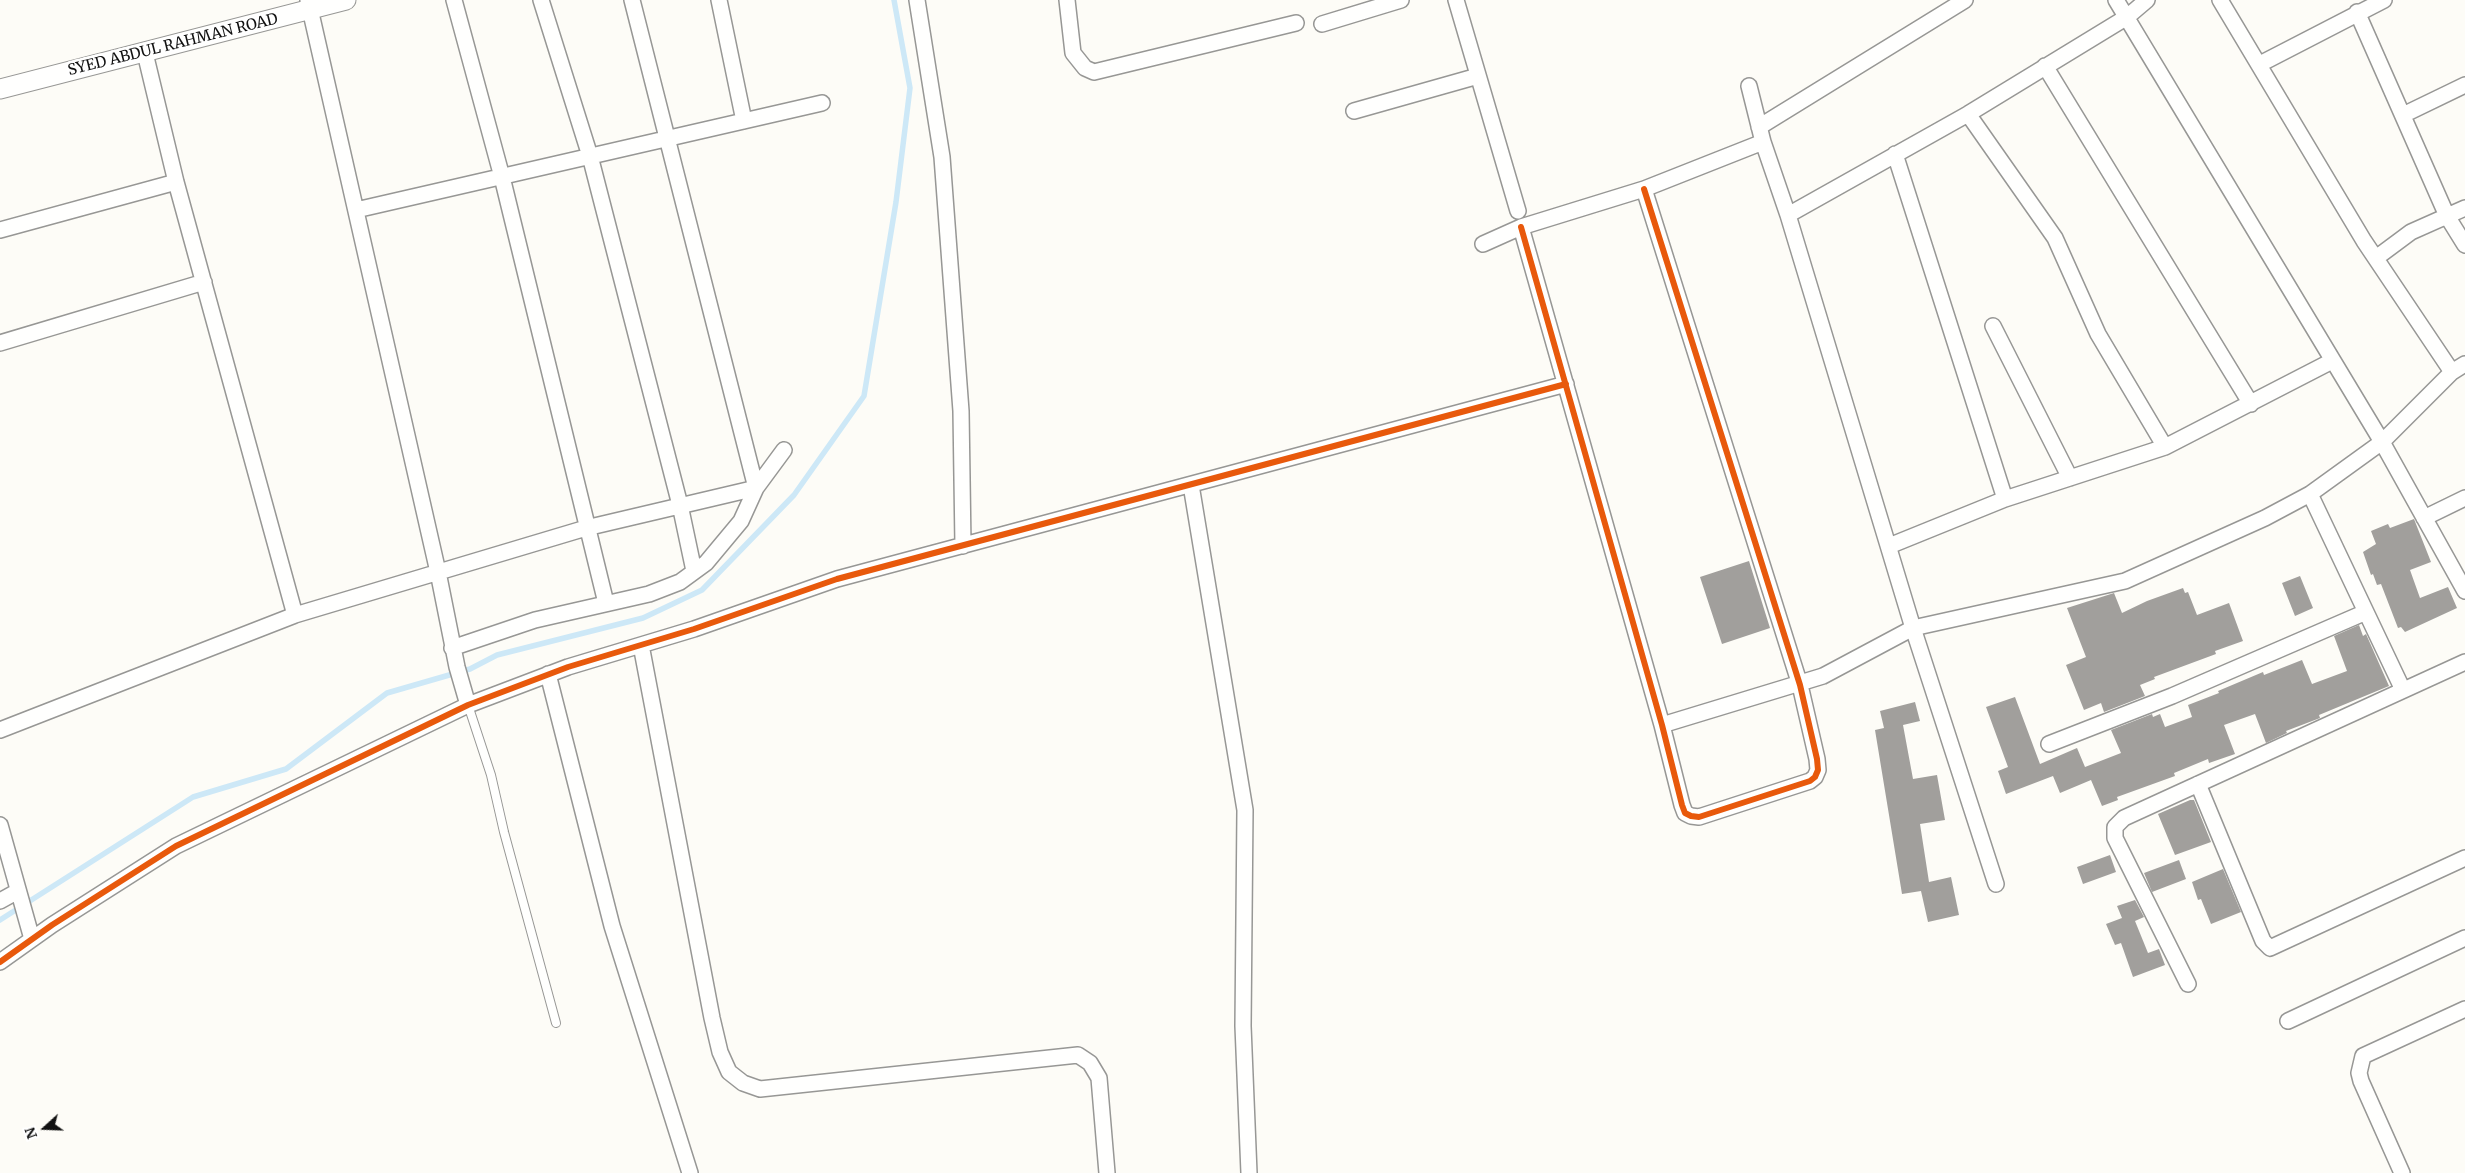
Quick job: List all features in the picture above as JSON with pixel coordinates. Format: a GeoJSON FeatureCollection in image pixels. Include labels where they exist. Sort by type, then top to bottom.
{"type":"FeatureCollection","features":[{"type":"Feature","properties":{"kind":"street","name":"SYED ABDUL RAHMAN ROAD"},"geometry":{"type":"LineString","coordinates":[[0,89],[145,53],[309,5],[346,0]]}},
{"type":"Feature","properties":{"kind":"street"},"geometry":{"type":"LineString","coordinates":[[454,0],[502,177],[586,528],[606,603]]}},
{"type":"Feature","properties":{"kind":"street"},"geometry":{"type":"LineString","coordinates":[[541,0],[590,156],[680,506],[694,571]]}},
{"type":"Feature","properties":{"kind":"street"},"geometry":{"type":"LineString","coordinates":[[632,0],[669,139],[756,488]]}},
{"type":"Feature","properties":{"kind":"street"},"geometry":{"type":"LineString","coordinates":[[719,0],[744,121]]}},
{"type":"Feature","properties":{"kind":"street"},"geometry":{"type":"LineString","coordinates":[[917,0],[942,157],[961,411],[963,546]]}},
{"type":"Feature","properties":{"kind":"street"},"geometry":{"type":"LineString","coordinates":[[1067,0],[1073,53],[1084,68],[1094,72],[1296,23]]}},
{"type":"Feature","properties":{"kind":"street"},"geometry":{"type":"LineString","coordinates":[[1322,24],[1400,0]]}},
{"type":"Feature","properties":{"kind":"street"},"geometry":{"type":"LineString","coordinates":[[1456,0],[1518,211]]}},
{"type":"Feature","properties":{"kind":"street"},"geometry":{"type":"LineString","coordinates":[[1483,244],[1521,227],[1644,189],[1761,134],[1965,0]]}},
{"type":"Feature","properties":{"kind":"street"},"geometry":{"type":"LineString","coordinates":[[2116,0],[2382,442],[2465,591]]}},
{"type":"Feature","properties":{"kind":"street"},"geometry":{"type":"LineString","coordinates":[[1788,215],[1968,114],[2127,17],[2147,0]]}},
{"type":"Feature","properties":{"kind":"street"},"geometry":{"type":"LineString","coordinates":[[2220,0],[2376,258],[2452,372]]}},
{"type":"Feature","properties":{"kind":"street"},"geometry":{"type":"LineString","coordinates":[[2260,64],[2357,12],[2384,0]]}},
{"type":"Feature","properties":{"kind":"street"},"geometry":{"type":"LineString","coordinates":[[309,5],[438,572],[452,648],[468,705]]}},
{"type":"Feature","properties":{"kind":"street"},"geometry":{"type":"LineString","coordinates":[[2357,12],[2448,216],[2465,245]]}},
{"type":"Feature","properties":{"kind":"street"},"geometry":{"type":"LineString","coordinates":[[145,53],[176,182],[295,615]]}},
{"type":"Feature","properties":{"kind":"street"},"geometry":{"type":"LineString","coordinates":[[2045,66],[2251,404]]}},
{"type":"Feature","properties":{"kind":"street"},"geometry":{"type":"LineString","coordinates":[[1354,111],[1478,76]]}},
{"type":"Feature","properties":{"kind":"street"},"geometry":{"type":"LineString","coordinates":[[2403,115],[2465,85]]}},
{"type":"Feature","properties":{"kind":"street"},"geometry":{"type":"LineString","coordinates":[[1749,86],[1761,134],[1788,215],[1913,628],[1996,884]]}},
{"type":"Feature","properties":{"kind":"street"},"geometry":{"type":"LineString","coordinates":[[356,210],[822,103]]}},
{"type":"Feature","properties":{"kind":"street"},"geometry":{"type":"LineString","coordinates":[[1968,114],[2055,238],[2098,334],[2165,447]]}},
{"type":"Feature","properties":{"kind":"street"},"geometry":{"type":"LineString","coordinates":[[1895,154],[2005,499]]}},
{"type":"Feature","properties":{"kind":"street"},"geometry":{"type":"LineString","coordinates":[[0,230],[176,182]]}},
{"type":"Feature","properties":{"kind":"street"},"geometry":{"type":"LineString","coordinates":[[1521,227],[1662,725],[1682,805],[1685,812],[1691,816],[1699,817],[1810,782],[1815,777],[1817,759],[1800,685],[1644,189]]}},
{"type":"Feature","properties":{"kind":"street"},"geometry":{"type":"LineString","coordinates":[[2376,258],[2411,232],[2465,208]]}},
{"type":"Feature","properties":{"kind":"street"},"geometry":{"type":"LineString","coordinates":[[0,343],[204,282]]}},
{"type":"Feature","properties":{"kind":"street"},"geometry":{"type":"LineString","coordinates":[[1994,326],[2070,478]]}},
{"type":"Feature","properties":{"kind":"street"},"geometry":{"type":"LineString","coordinates":[[1889,546],[2005,499],[2165,447],[2332,361]]}},
{"type":"Feature","properties":{"kind":"street"},"geometry":{"type":"LineString","coordinates":[[1662,725],[1800,685],[1823,676],[1913,628],[2125,581],[2266,518],[2310,494],[2382,442],[2452,372],[2465,364]]}},
{"type":"Feature","properties":{"kind":"street"},"geometry":{"type":"LineString","coordinates":[[0,962],[30,933],[176,846],[468,705],[548,674],[837,580],[1566,384]]}},
{"type":"Feature","properties":{"kind":"street"},"geometry":{"type":"LineString","coordinates":[[452,648],[535,620],[649,594],[680,582],[706,563],[741,521],[756,488],[784,450]]}},
{"type":"Feature","properties":{"kind":"street"},"geometry":{"type":"LineString","coordinates":[[1191,485],[1245,810],[1242,1026],[1249,1173]]}},
{"type":"Feature","properties":{"kind":"street"},"geometry":{"type":"LineString","coordinates":[[0,730],[295,615],[586,528],[756,488]]}},
{"type":"Feature","properties":{"kind":"street"},"geometry":{"type":"LineString","coordinates":[[2310,494],[2403,690]]}},
{"type":"Feature","properties":{"kind":"street"},"geometry":{"type":"LineString","coordinates":[[2424,518],[2465,498]]}},
{"type":"Feature","properties":{"kind":"street"},"geometry":{"type":"LineString","coordinates":[[2049,744],[2172,696],[2366,612]]}},
{"type":"Feature","properties":{"kind":"street"},"geometry":{"type":"LineString","coordinates":[[641,645],[712,1018],[720,1052],[729,1072],[743,1083],[760,1089],[1078,1055],[1090,1063],[1099,1078],[1107,1173]]}},
{"type":"Feature","properties":{"kind":"street"},"geometry":{"type":"LineString","coordinates":[[2188,984],[2115,838],[2115,827],[2124,818],[2465,662]]}},
{"type":"Feature","properties":{"kind":"street"},"geometry":{"type":"LineString","coordinates":[[548,674],[612,926],[690,1173]]}},
{"type":"Feature","properties":{"kind":"street"},"geometry":{"type":"LineString","coordinates":[[2198,784],[2263,941],[2270,948],[2465,858]]}},
{"type":"Feature","properties":{"kind":"street"},"geometry":{"type":"LineString","coordinates":[[0,825],[3,850],[30,933]]}},
{"type":"Feature","properties":{"kind":"street"},"geometry":{"type":"LineString","coordinates":[[0,901],[19,895]]}},
{"type":"Feature","properties":{"kind":"street"},"geometry":{"type":"LineString","coordinates":[[2288,1021],[2465,938]]}},
{"type":"Feature","properties":{"kind":"street"},"geometry":{"type":"LineString","coordinates":[[2402,1173],[2361,1081],[2359,1073],[2363,1056],[2465,1008]]}},
{"type":"Feature","properties":{"kind":"lane"},"geometry":{"type":"LineString","coordinates":[[468,705],[491,775],[556,1023]]}},
{"type":"Feature","properties":{"kind":"building"},"geometry":{"type":"Polygon","coordinates":[[[2414,519],[2431,562],[2410,570],[2420,598],[2448,587],[2457,608],[2405,632],[2401,627],[2398,628],[2381,584],[2377,585],[2373,574],[2371,575],[2363,552],[2376,544],[2371,531],[2388,524],[2390,528],[2414,519]]]}},
{"type":"Feature","properties":{"kind":"building"},"geometry":{"type":"Polygon","coordinates":[[[1749,561],[1770,628],[1722,644],[1700,577],[1749,561]]]}},
{"type":"Feature","properties":{"kind":"building"},"geometry":{"type":"Polygon","coordinates":[[[2300,576],[2313,608],[2295,616],[2282,583],[2300,576]]]}},
{"type":"Feature","properties":{"kind":"building"},"geometry":{"type":"Polygon","coordinates":[[[2183,588],[2185,593],[2188,592],[2197,615],[2229,603],[2243,641],[2215,651],[2216,654],[2154,677],[2155,679],[2140,685],[2145,696],[2104,712],[2101,703],[2084,710],[2066,665],[2086,657],[2067,608],[2114,593],[2122,613],[2147,601],[2183,588]]]}},
{"type":"Feature","properties":{"kind":"building"},"geometry":{"type":"Polygon","coordinates":[[[2359,625],[2363,636],[2366,634],[2389,686],[2319,715],[2320,718],[2286,731],[2287,733],[2266,743],[2255,714],[2224,725],[2235,754],[2209,763],[2208,759],[2174,773],[2175,776],[2117,797],[2118,800],[2102,806],[2091,780],[2060,793],[2053,776],[2006,794],[1998,771],[2008,767],[1986,707],[2015,697],[2040,764],[2077,748],[2085,767],[2121,753],[2111,730],[2152,714],[2153,717],[2160,714],[2165,727],[2192,717],[2188,705],[2219,693],[2218,691],[2263,672],[2264,675],[2302,660],[2312,684],[2347,671],[2334,636],[2359,625]]]}},
{"type":"Feature","properties":{"kind":"building"},"geometry":{"type":"Polygon","coordinates":[[[1915,702],[1920,721],[1903,725],[1913,779],[1937,775],[1945,820],[1920,824],[1929,882],[1951,877],[1959,915],[1928,922],[1921,891],[1902,894],[1875,730],[1884,728],[1880,711],[1915,702]]]}},
{"type":"Feature","properties":{"kind":"building"},"geometry":{"type":"Polygon","coordinates":[[[2194,800],[2211,842],[2175,855],[2158,814],[2194,800]]]}},
{"type":"Feature","properties":{"kind":"building"},"geometry":{"type":"Polygon","coordinates":[[[2110,855],[2116,872],[2083,884],[2077,867],[2110,855]]]}},
{"type":"Feature","properties":{"kind":"building"},"geometry":{"type":"Polygon","coordinates":[[[2179,860],[2186,879],[2152,892],[2144,873],[2179,860]]]}},
{"type":"Feature","properties":{"kind":"building"},"geometry":{"type":"Polygon","coordinates":[[[2223,869],[2241,912],[2211,924],[2201,899],[2198,900],[2192,882],[2223,869]]]}},
{"type":"Feature","properties":{"kind":"building"},"geometry":{"type":"Polygon","coordinates":[[[2135,900],[2144,917],[2135,921],[2148,953],[2159,949],[2165,965],[2133,977],[2121,943],[2115,945],[2106,924],[2122,918],[2117,906],[2135,900]]]}},
{"type":"Feature","properties":{"kind":"waterway"},"geometry":{"type":"LineString","coordinates":[[0,920],[193,797],[286,769],[387,693],[470,669],[497,655],[643,618],[702,590],[794,495],[864,396],[896,202],[910,88],[894,0]]}},
{"type":"Feature","properties":{"kind":"cycle path"},"geometry":{"type":"LineString","coordinates":[[1521,227],[1662,725],[1682,805],[1685,813],[1699,817],[1810,781],[1815,777],[1818,770],[1800,685],[1644,189]]}},
{"type":"Feature","properties":{"kind":"cycle path"},"geometry":{"type":"LineString","coordinates":[[0,962],[52,925],[176,846],[468,705],[568,667],[694,629],[837,579],[1566,384]]}}]}
